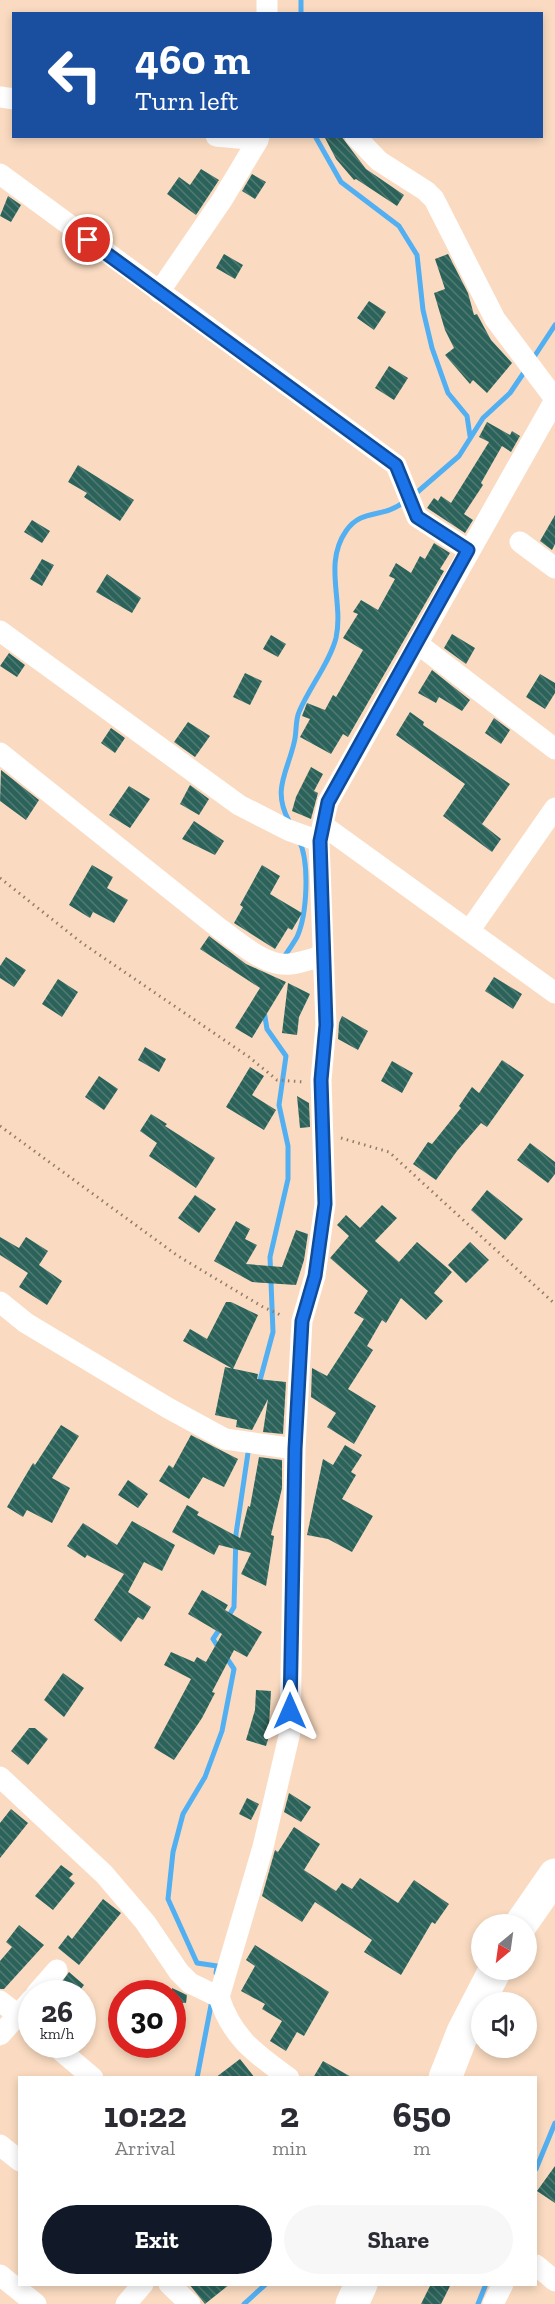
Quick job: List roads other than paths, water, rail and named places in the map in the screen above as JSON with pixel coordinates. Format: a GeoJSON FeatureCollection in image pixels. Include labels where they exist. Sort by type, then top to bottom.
{"type":"FeatureCollection","features":[{"type":"Feature","properties":{"kind":"main road"},"geometry":{"type":"LineString","coordinates":[[528,1914],[555,1875]]}},
{"type":"Feature","properties":{"kind":"main road"},"geometry":{"type":"LineString","coordinates":[[446,2076],[463,2032],[490,1980]]}},
{"type":"Feature","properties":{"kind":"main road"},"geometry":{"type":"LineString","coordinates":[[352,2304],[359,2286]]}},
{"type":"Feature","properties":{"kind":"street"},"geometry":{"type":"LineString","coordinates":[[159,292],[222,200],[259,138]]}},
{"type":"Feature","properties":{"kind":"street"},"geometry":{"type":"LineString","coordinates":[[212,1993],[263,1847],[290,1732],[295,1449],[302,1321],[315,1276],[325,1204],[325,1134],[321,1080],[326,1025],[322,956],[308,833],[328,802],[555,399],[495,319],[434,199],[379,161],[357,138]]}},
{"type":"Feature","properties":{"kind":"street"},"geometry":{"type":"LineString","coordinates":[[0,174],[396,465],[417,517],[468,550]]}},
{"type":"Feature","properties":{"kind":"street"},"geometry":{"type":"LineString","coordinates":[[520,543],[555,568]]}},
{"type":"Feature","properties":{"kind":"street"},"geometry":{"type":"LineString","coordinates":[[0,632],[239,806],[308,833],[469,931],[555,993]]}},
{"type":"Feature","properties":{"kind":"street"},"geometry":{"type":"LineString","coordinates":[[417,644],[555,749]]}},
{"type":"Feature","properties":{"kind":"street"},"geometry":{"type":"LineString","coordinates":[[0,753],[220,929],[282,964],[322,956]]}},
{"type":"Feature","properties":{"kind":"street"},"geometry":{"type":"LineString","coordinates":[[469,931],[555,808]]}},
{"type":"Feature","properties":{"kind":"street"},"geometry":{"type":"LineString","coordinates":[[0,1302],[26,1323],[168,1408],[225,1439],[295,1449]]}},
{"type":"Feature","properties":{"kind":"street"},"geometry":{"type":"LineString","coordinates":[[0,1777],[104,1874],[145,1923],[179,1972],[190,1983],[212,1993],[225,2018],[248,2048],[286,2076]]}},
{"type":"Feature","properties":{"kind":"street"},"geometry":{"type":"LineString","coordinates":[[48,1980],[57,1970]]}},
{"type":"Feature","properties":{"kind":"street"},"geometry":{"type":"LineString","coordinates":[[0,2001],[18,2015]]}},
{"type":"Feature","properties":{"kind":"street"},"geometry":{"type":"LineString","coordinates":[[0,2035],[18,2025]]}},
{"type":"Feature","properties":{"kind":"street"},"geometry":{"type":"LineString","coordinates":[[69,2058],[91,2076]]}},
{"type":"Feature","properties":{"kind":"street"},"geometry":{"type":"LineString","coordinates":[[0,2145],[18,2159]]}},
{"type":"Feature","properties":{"kind":"street"},"geometry":{"type":"LineString","coordinates":[[537,2266],[555,2281]]}},
{"type":"Feature","properties":{"kind":"street"},"geometry":{"type":"LineString","coordinates":[[0,2275],[36,2304]]}},
{"type":"Feature","properties":{"kind":"street"},"geometry":{"type":"LineString","coordinates":[[126,2304],[141,2286]]}},
{"type":"Feature","properties":{"kind":"street"},"geometry":{"type":"LineString","coordinates":[[171,2286],[190,2304]]}},
{"type":"Feature","properties":{"kind":"street"},"geometry":{"type":"LineString","coordinates":[[493,2304],[502,2286]]}},
{"type":"Feature","properties":{"kind":"waterway"},"geometry":{"type":"LineString","coordinates":[[301,0],[301,12]]}},
{"type":"Feature","properties":{"kind":"waterway"},"geometry":{"type":"LineString","coordinates":[[316,138],[341,182],[399,226],[417,255],[423,310],[432,348],[448,393],[467,416],[470,436]]}},
{"type":"Feature","properties":{"kind":"waterway"},"geometry":{"type":"LineString","coordinates":[[532,360],[555,325]]}},
{"type":"Feature","properties":{"kind":"waterway"},"geometry":{"type":"LineString","coordinates":[[414,495],[459,456],[483,418],[510,393],[527,368]]}},
{"type":"Feature","properties":{"kind":"waterway"},"geometry":{"type":"LineString","coordinates":[[289,821],[282,800],[282,782],[295,739],[298,716],[336,638],[338,611],[335,570],[339,544],[346,531],[359,519],[396,507],[404,502]]}},
{"type":"Feature","properties":{"kind":"waterway"},"geometry":{"type":"LineString","coordinates":[[284,957],[297,937],[305,903],[305,862],[299,840]]}},
{"type":"Feature","properties":{"kind":"waterway"},"geometry":{"type":"LineString","coordinates":[[259,1384],[273,1332],[270,1257],[288,1179],[288,1146],[279,1105],[286,1056],[267,1029],[264,1011]]}},
{"type":"Feature","properties":{"kind":"waterway"},"geometry":{"type":"LineString","coordinates":[[228,1617],[234,1607],[236,1534],[249,1446]]}},
{"type":"Feature","properties":{"kind":"waterway"},"geometry":{"type":"LineString","coordinates":[[220,1650],[213,1639],[221,1627]]}},
{"type":"Feature","properties":{"kind":"waterway"},"geometry":{"type":"LineString","coordinates":[[216,1973],[217,1966],[197,1963],[168,1899],[173,1852],[183,1814],[205,1777],[222,1731],[234,1669],[226,1657]]}},
{"type":"Feature","properties":{"kind":"waterway"},"geometry":{"type":"LineString","coordinates":[[197,2076],[212,2000]]}},
{"type":"Feature","properties":{"kind":"waterway"},"geometry":{"type":"LineString","coordinates":[[537,2167],[555,2123]]}},
{"type":"Feature","properties":{"kind":"waterway"},"geometry":{"type":"LineString","coordinates":[[244,2304],[264,2286]]}},
{"type":"Feature","properties":{"kind":"waterway"},"geometry":{"type":"LineString","coordinates":[[478,2304],[485,2286]]}}]}
